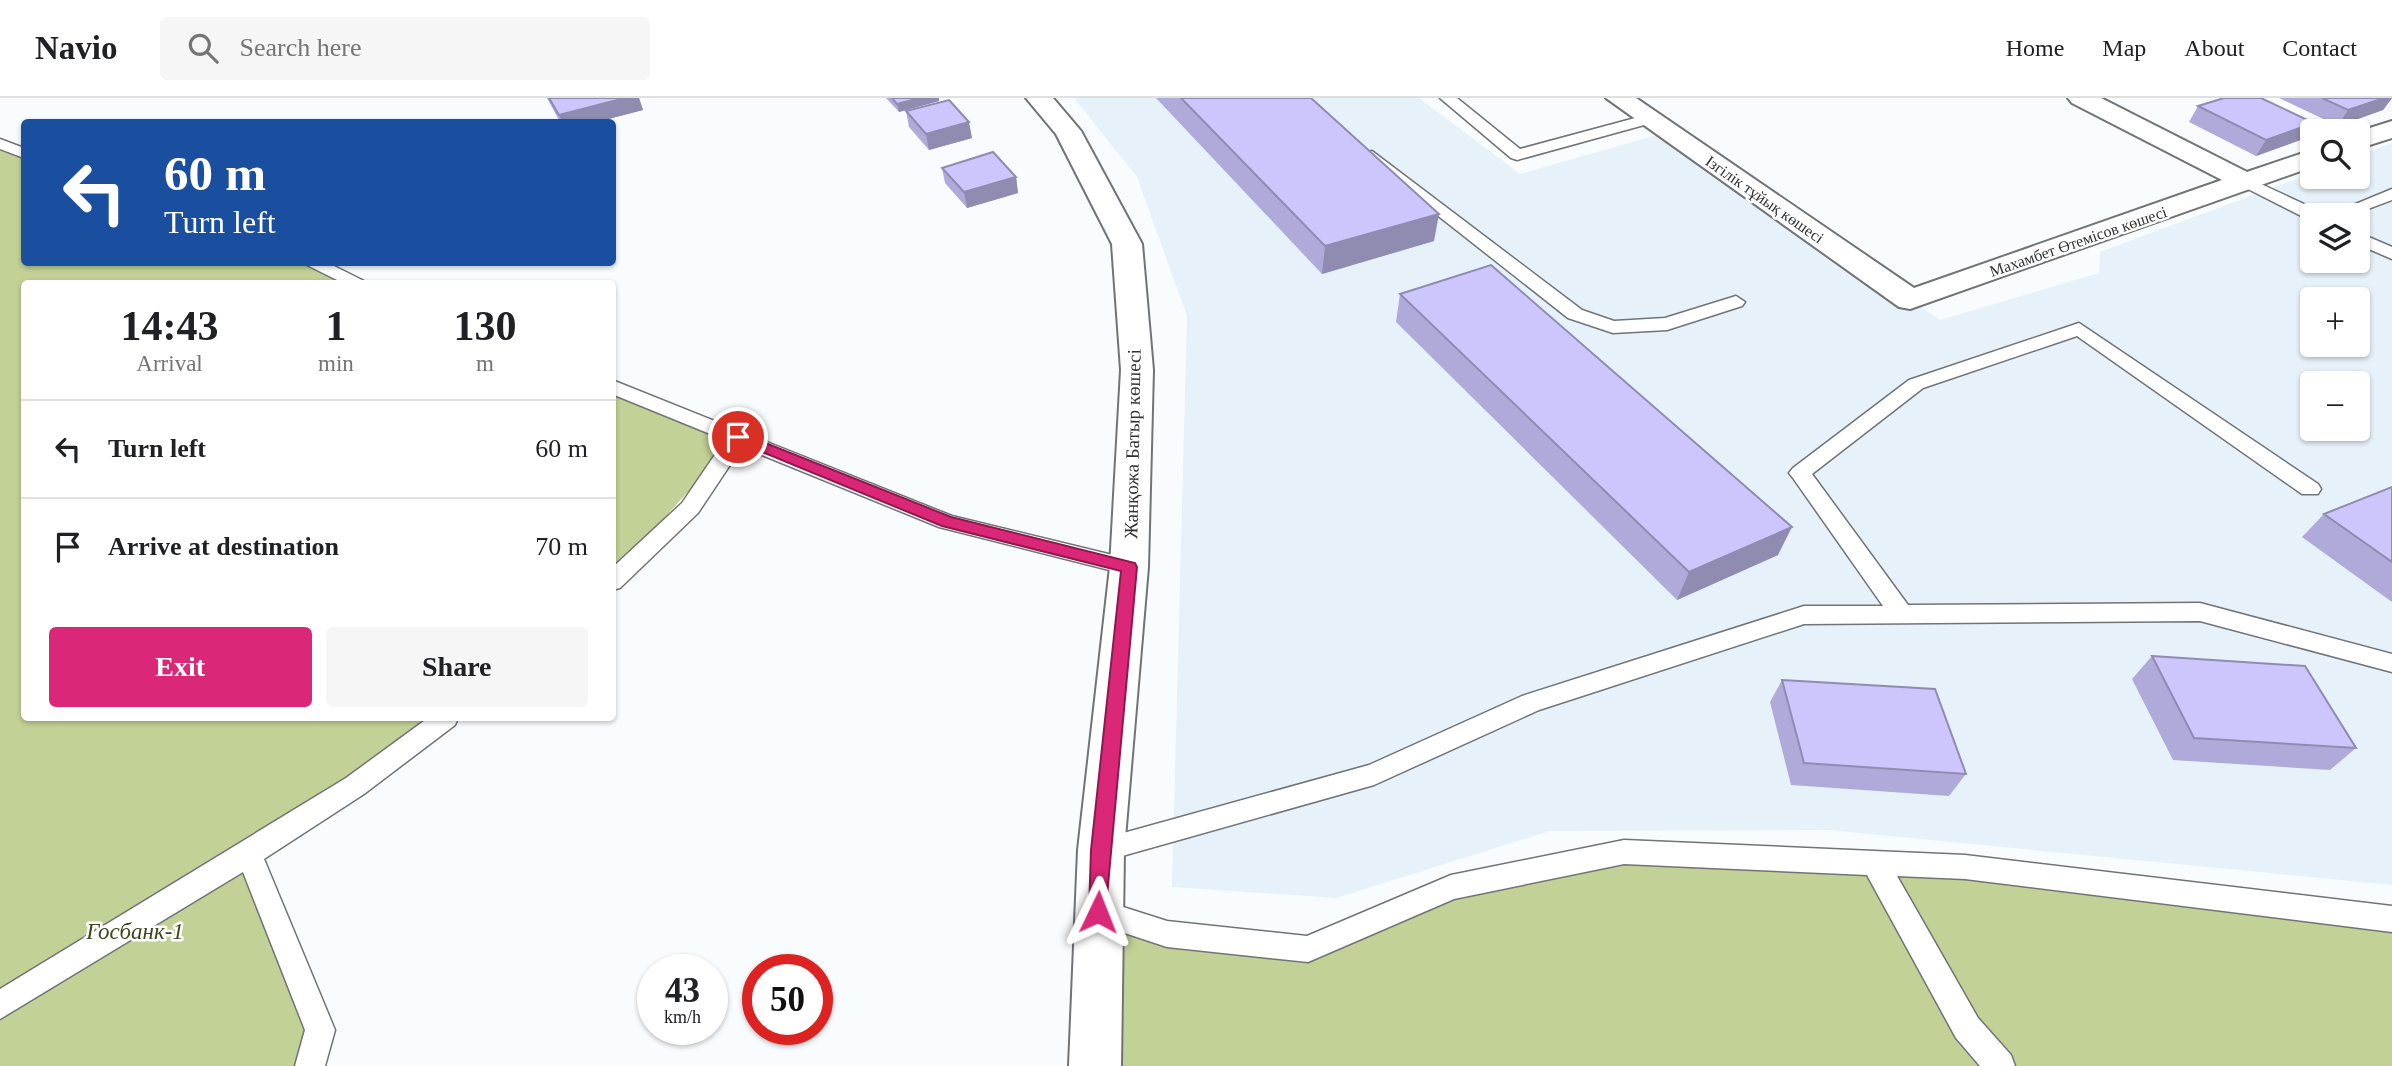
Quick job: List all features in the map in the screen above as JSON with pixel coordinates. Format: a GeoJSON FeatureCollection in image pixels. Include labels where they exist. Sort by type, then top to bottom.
{"type":"FeatureCollection","features":[{"type":"Feature","properties":{"kind":"street","name":"Жанқожа Батыр көшесі"},"geometry":{"type":"LineString","coordinates":[[1040,98],[1068,131],[1127,244],[1137,370],[1129,567],[1101,850],[1095,1066]]}},
{"type":"Feature","properties":{"kind":"street","name":"Ізгілік тұйық көшесі"},"geometry":{"type":"LineString","coordinates":[[1619,98],[1910,300]]}},
{"type":"Feature","properties":{"kind":"street"},"geometry":{"type":"LineString","coordinates":[[2081,98],[2246,182]]}},
{"type":"Feature","properties":{"kind":"street"},"geometry":{"type":"LineString","coordinates":[[2370,137],[2392,129]]}},
{"type":"Feature","properties":{"kind":"street","name":"Махамбет Өтемісов көшесі"},"geometry":{"type":"LineString","coordinates":[[1910,300],[2300,162]]}},
{"type":"Feature","properties":{"kind":"lane"},"geometry":{"type":"LineString","coordinates":[[1448,98],[1517,155],[1650,119]]}},
{"type":"Feature","properties":{"kind":"lane"},"geometry":{"type":"LineString","coordinates":[[1353,141],[1575,314],[1613,327],[1667,324],[1736,302]]}},
{"type":"Feature","properties":{"kind":"lane"},"geometry":{"type":"LineString","coordinates":[[0,144],[21,152]]}},
{"type":"Feature","properties":{"kind":"lane"},"geometry":{"type":"LineString","coordinates":[[2246,182],[2300,209]]}},
{"type":"Feature","properties":{"kind":"lane"},"geometry":{"type":"LineString","coordinates":[[2368,203],[2392,194]]}},
{"type":"Feature","properties":{"kind":"lane"},"geometry":{"type":"LineString","coordinates":[[2370,243],[2392,254]]}},
{"type":"Feature","properties":{"kind":"lane"},"geometry":{"type":"LineString","coordinates":[[319,266],[352,280]]}},
{"type":"Feature","properties":{"kind":"lane"},"geometry":{"type":"LineString","coordinates":[[1902,615],[1800,473],[1916,384],[2079,329],[2310,489]]}},
{"type":"Feature","properties":{"kind":"lane"},"geometry":{"type":"LineString","coordinates":[[616,388],[947,522],[1129,567]]}},
{"type":"Feature","properties":{"kind":"lane"},"geometry":{"type":"LineString","coordinates":[[616,578],[690,508],[738,437]]}},
{"type":"Feature","properties":{"kind":"lane"},"geometry":{"type":"LineString","coordinates":[[1101,850],[1374,774],[1531,704],[1804,615],[2200,612],[2392,663]]}},
{"type":"Feature","properties":{"kind":"lane"},"geometry":{"type":"LineString","coordinates":[[0,1005],[249,854],[355,786],[442,721]]}},
{"type":"Feature","properties":{"kind":"lane"},"geometry":{"type":"LineString","coordinates":[[1098,912],[1167,934],[1308,949],[1451,887],[1624,852],[1965,867],[2392,919]]}},
{"type":"Feature","properties":{"kind":"lane"},"geometry":{"type":"LineString","coordinates":[[249,854],[320,1030],[310,1066]]}},
{"type":"Feature","properties":{"kind":"lane"},"geometry":{"type":"LineString","coordinates":[[1875,863],[1967,1028],[2000,1066]]}},
{"type":"Feature","properties":{"kind":"shaded area"},"geometry":{"type":"Polygon","coordinates":[[[1074,98],[1419,98],[1520,174],[1668,132],[1940,320],[2099,273],[2100,252],[2300,177],[2300,189],[2370,189],[2370,151],[2392,143],[2392,885],[1828,830],[1550,831],[1336,898],[1172,887],[1187,316],[1137,177],[1074,98]]]}},
{"type":"Feature","properties":{"kind":"green space","name":"Госбанк-1"},"geometry":{"type":"Polygon","coordinates":[[[0,144],[21,152],[21,266],[318,266],[353,280],[21,280],[21,721],[436,721],[250,854],[320,1030],[310,1066],[0,1066],[0,144]]]}},
{"type":"Feature","properties":{"kind":"green space"},"geometry":{"type":"Polygon","coordinates":[[[616,387],[738,437],[616,571],[616,387]]]}},
{"type":"Feature","properties":{"kind":"green space"},"geometry":{"type":"Polygon","coordinates":[[[1624,852],[1825,860],[2392,919],[2392,1066],[1095,1066],[1098,912],[1308,949],[1451,887],[1624,852]]]}},
{"type":"Feature","properties":{"kind":"building"},"geometry":{"type":"Polygon","coordinates":[[[549,98],[625,98],[559,115],[549,98]]]}},
{"type":"Feature","properties":{"kind":"building"},"geometry":{"type":"Polygon","coordinates":[[[892,98],[920,98],[897,104],[892,98]]]}},
{"type":"Feature","properties":{"kind":"building"},"geometry":{"type":"Polygon","coordinates":[[[1181,98],[1311,98],[1439,214],[1325,246],[1181,98]]]}},
{"type":"Feature","properties":{"kind":"building"},"geometry":{"type":"Polygon","coordinates":[[[2224,98],[2261,98],[2306,119],[2300,119],[2300,128],[2266,140],[2198,106],[2224,98]]]}},
{"type":"Feature","properties":{"kind":"building"},"geometry":{"type":"Polygon","coordinates":[[[2322,98],[2384,98],[2348,110],[2322,98]]]}},
{"type":"Feature","properties":{"kind":"building"},"geometry":{"type":"Polygon","coordinates":[[[949,100],[969,122],[926,134],[906,111],[949,100]]]}},
{"type":"Feature","properties":{"kind":"building"},"geometry":{"type":"Polygon","coordinates":[[[993,152],[1016,177],[964,192],[942,168],[993,152]]]}},
{"type":"Feature","properties":{"kind":"building"},"geometry":{"type":"Polygon","coordinates":[[[1491,265],[1792,527],[1689,572],[1400,294],[1491,265]]]}},
{"type":"Feature","properties":{"kind":"building"},"geometry":{"type":"Polygon","coordinates":[[[2392,487],[2392,562],[2324,514],[2392,487]]]}},
{"type":"Feature","properties":{"kind":"building"},"geometry":{"type":"Polygon","coordinates":[[[2152,656],[2305,666],[2356,748],[2194,738],[2152,656]]]}},
{"type":"Feature","properties":{"kind":"building"},"geometry":{"type":"Polygon","coordinates":[[[1782,680],[1935,689],[1966,774],[1804,763],[1782,680]]]}},
{"type":"Feature","properties":{"kind":"route"},"geometry":{"type":"LineString","coordinates":[[738,437],[947,522],[1129,567],[1101,850],[1098,912]]}}]}
